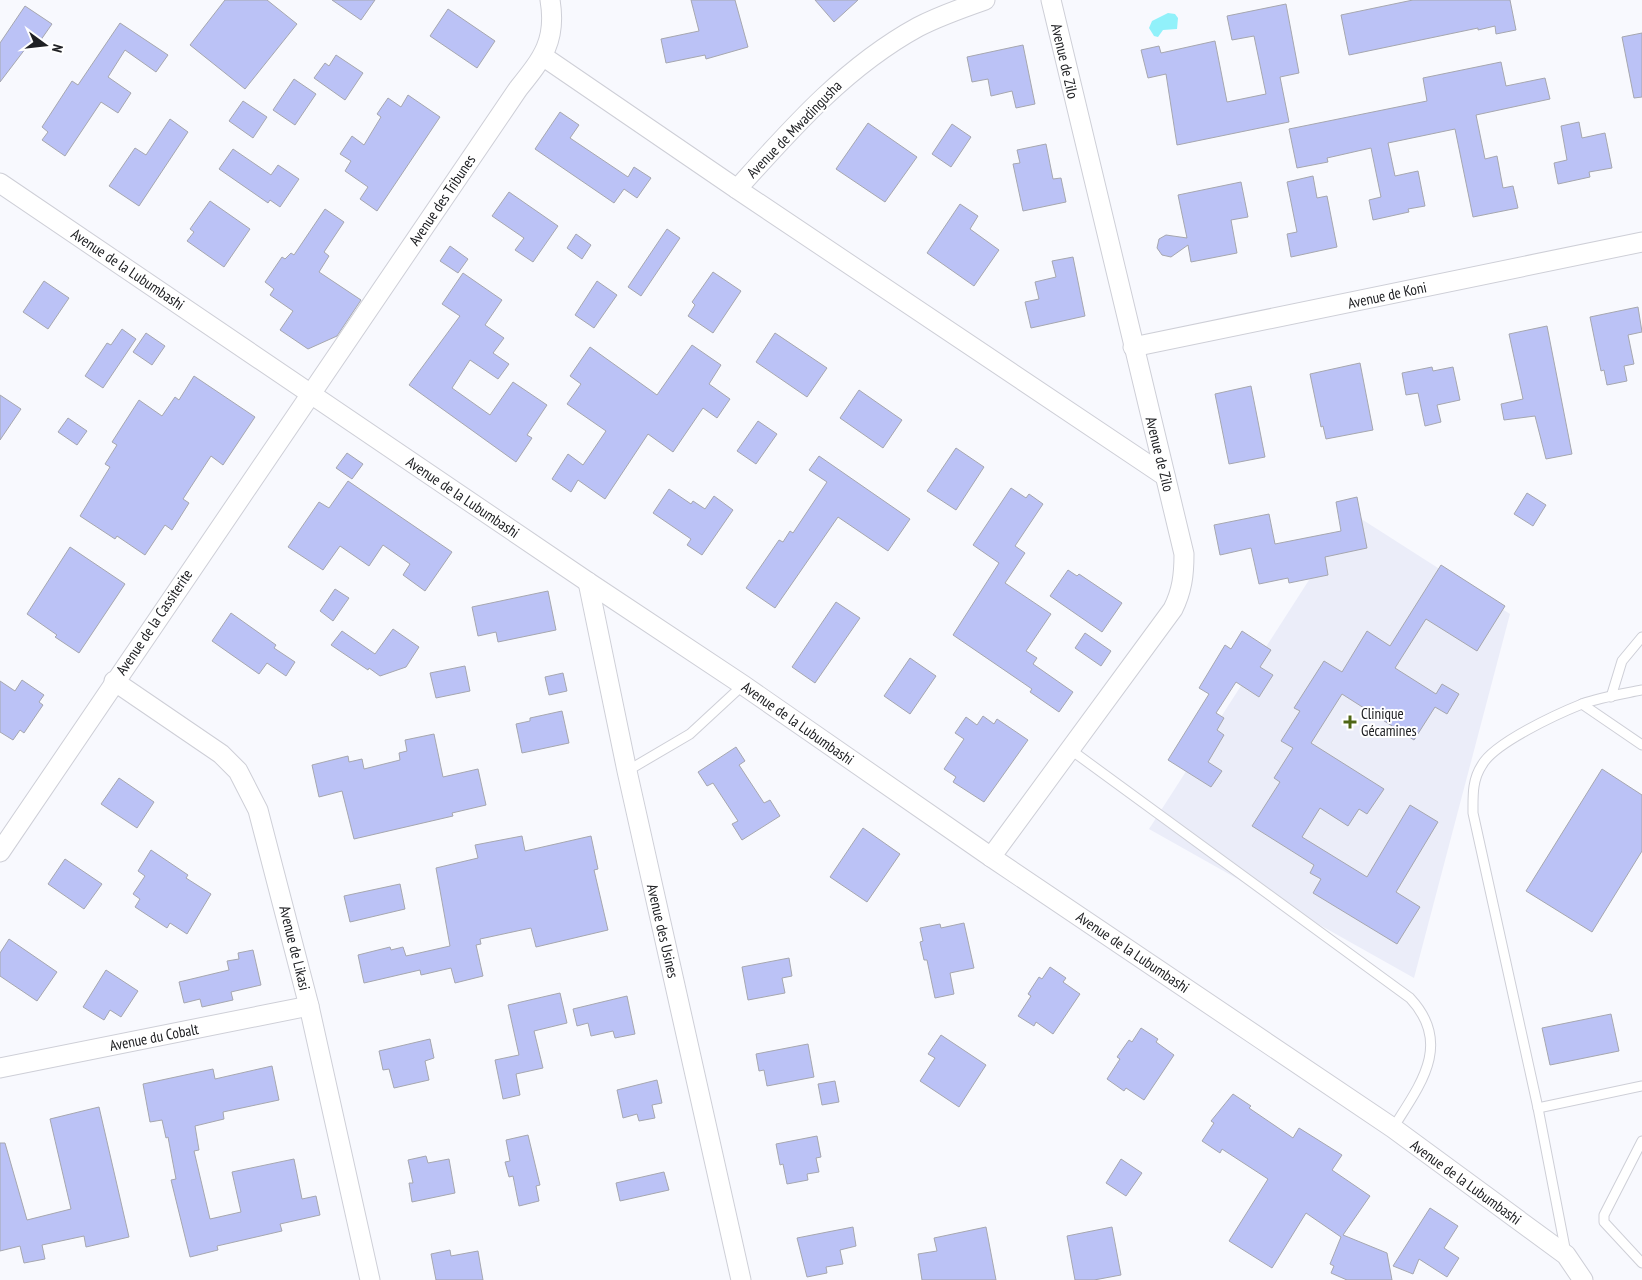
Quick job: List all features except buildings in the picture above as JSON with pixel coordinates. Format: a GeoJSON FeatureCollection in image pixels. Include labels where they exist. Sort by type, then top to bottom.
{"type":"FeatureCollection","features":[{"type":"Feature","properties":{"kind":"street","name":"Avenue des Tribunes"},"geometry":{"type":"LineString","coordinates":[[310,393],[518,89],[544,57],[550,33],[550,0]]}},
{"type":"Feature","properties":{"kind":"street","name":"Avenue de Mwadingusha"},"geometry":{"type":"LineString","coordinates":[[737,189],[804,115],[837,83],[918,28],[985,0]]}},
{"type":"Feature","properties":{"kind":"street","name":"Avenue de Zilo"},"geometry":{"type":"LineString","coordinates":[[991,857],[1173,610],[1181,593],[1184,554],[1051,0]]}},
{"type":"Feature","properties":{"kind":"street"},"geometry":{"type":"LineString","coordinates":[[544,57],[1165,476]]}},
{"type":"Feature","properties":{"kind":"street","name":"Avenue de la Lubumbashi"},"geometry":{"type":"LineString","coordinates":[[0,183],[588,582],[744,685],[991,857],[1393,1128],[1566,1255],[1583,1280]]}},
{"type":"Feature","properties":{"kind":"street","name":"Avenue de Koni"},"geometry":{"type":"LineString","coordinates":[[1133,347],[1642,242]]}},
{"type":"Feature","properties":{"kind":"street","name":"Avenue de la Cassiterite"},"geometry":{"type":"LineString","coordinates":[[0,852],[310,393]]}},
{"type":"Feature","properties":{"kind":"street","name":"Avenue des Usines"},"geometry":{"type":"LineString","coordinates":[[588,582],[627,771],[741,1280]]}},
{"type":"Feature","properties":{"kind":"street","name":"Avenue de Likasi"},"geometry":{"type":"LineString","coordinates":[[114,681],[222,754],[238,771],[248,788],[266,834],[309,1006],[370,1280]]}},
{"type":"Feature","properties":{"kind":"street","name":"Avenue du Cobalt"},"geometry":{"type":"LineString","coordinates":[[0,1068],[309,1006]]}},
{"type":"Feature","properties":{"kind":"lane"},"geometry":{"type":"LineString","coordinates":[[1611,697],[1622,661],[1642,637]]}},
{"type":"Feature","properties":{"kind":"lane"},"geometry":{"type":"LineString","coordinates":[[627,771],[690,734],[744,685]]}},
{"type":"Feature","properties":{"kind":"lane"},"geometry":{"type":"LineString","coordinates":[[1566,1255],[1538,1108],[1473,813],[1472,794],[1475,779],[1481,766],[1489,754],[1502,744],[1582,704],[1642,690]]}},
{"type":"Feature","properties":{"kind":"lane"},"geometry":{"type":"LineString","coordinates":[[1582,704],[1642,745]]}},
{"type":"Feature","properties":{"kind":"lane"},"geometry":{"type":"LineString","coordinates":[[1070,750],[1410,998],[1420,1008],[1431,1036],[1431,1051],[1421,1083],[1393,1128]]}},
{"type":"Feature","properties":{"kind":"lane"},"geometry":{"type":"LineString","coordinates":[[1538,1108],[1642,1086]]}},
{"type":"Feature","properties":{"kind":"lane"},"geometry":{"type":"LineString","coordinates":[[1642,1141],[1604,1215],[1604,1222],[1642,1262]]}},
{"type":"Feature","properties":{"kind":"shaded area","name":"Clinique Gécamines"},"geometry":{"type":"Polygon","coordinates":[[[1352,513],[1510,614],[1414,978],[1149,829],[1352,513]]]}},
{"type":"Feature","properties":{"kind":"water"},"geometry":{"type":"Polygon","coordinates":[[[1168,13],[1175,14],[1178,18],[1177,29],[1163,30],[1158,37],[1154,36],[1149,28],[1152,21],[1168,13]]]}},
{"type":"Feature","properties":{"kind":"place","name":"Clinique Gécamines"},"geometry":{"type":"Point","coordinates":[1350,722]}}]}
